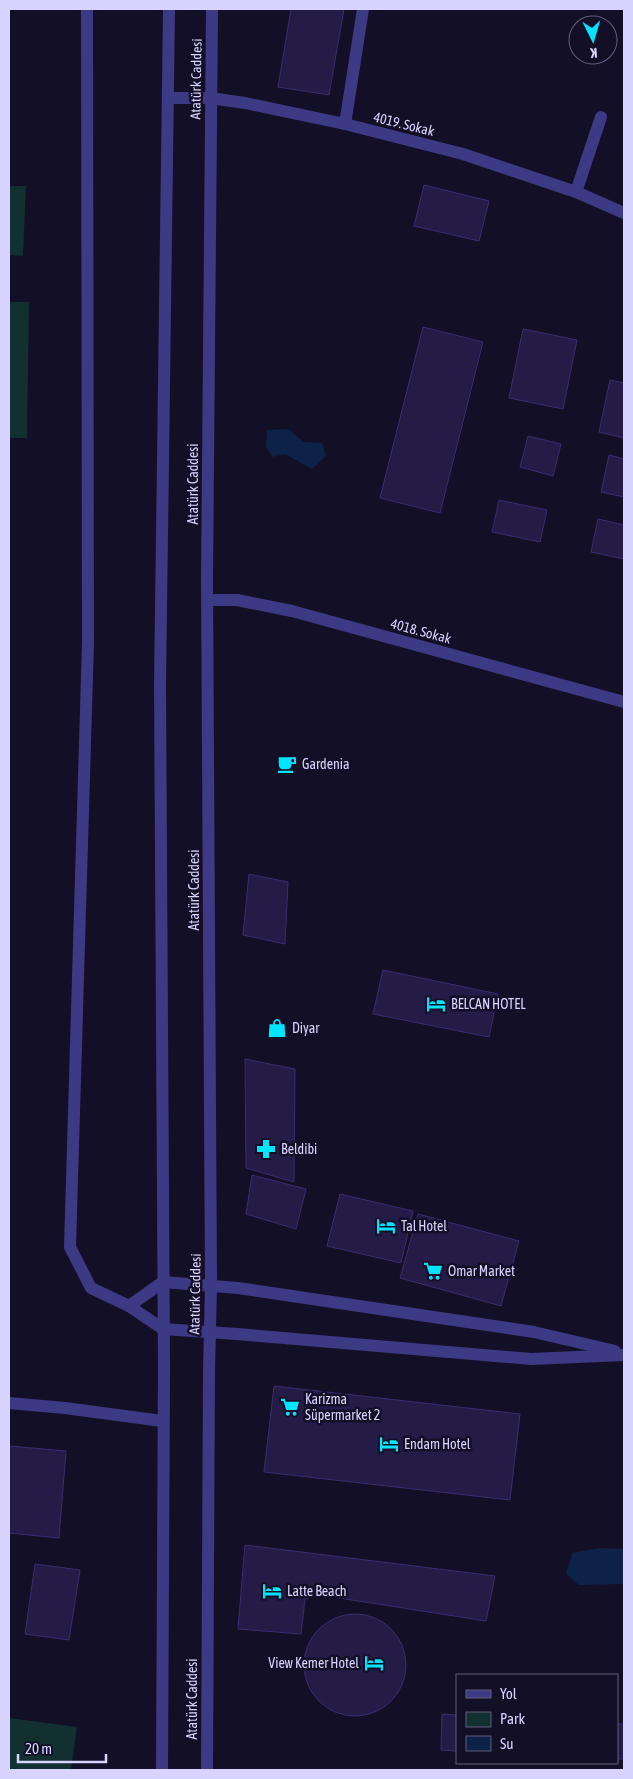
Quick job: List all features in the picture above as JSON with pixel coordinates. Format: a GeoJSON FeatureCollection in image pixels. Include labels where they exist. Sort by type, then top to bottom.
{"type":"FeatureCollection","features":[{"type":"Feature","properties":{"kind":"street"},"geometry":{"type":"LineString","coordinates":[[87,9],[88,642],[70,1247],[91,1288],[129,1306],[163,1329],[531,1359],[624,1354]]}},
{"type":"Feature","properties":{"kind":"street","name":"Atatürk Caddesi"},"geometry":{"type":"LineString","coordinates":[[162,1770],[163,1282],[160,686],[169,9]]}},
{"type":"Feature","properties":{"kind":"street","name":"Atatürk Caddesi"},"geometry":{"type":"LineString","coordinates":[[207,1770],[209,1332],[211,1286],[208,600],[212,9]]}},
{"type":"Feature","properties":{"kind":"street"},"geometry":{"type":"LineString","coordinates":[[345,124],[362,9]]}},
{"type":"Feature","properties":{"kind":"street","name":"4019. Sokak"},"geometry":{"type":"LineString","coordinates":[[168,98],[210,98],[245,102],[345,124],[463,154],[576,192],[624,213]]}},
{"type":"Feature","properties":{"kind":"street"},"geometry":{"type":"LineString","coordinates":[[576,192],[601,117]]}},
{"type":"Feature","properties":{"kind":"street","name":"4018. Sokak"},"geometry":{"type":"LineString","coordinates":[[208,600],[237,600],[292,611],[624,702]]}},
{"type":"Feature","properties":{"kind":"street"},"geometry":{"type":"LineString","coordinates":[[129,1306],[163,1282],[211,1286],[534,1332],[624,1354]]}},
{"type":"Feature","properties":{"kind":"street"},"geometry":{"type":"LineString","coordinates":[[9,1403],[65,1408],[162,1422]]}},
{"type":"Feature","properties":{"kind":"green space"},"geometry":{"type":"Polygon","coordinates":[[[9,186],[26,186],[23,256],[9,255],[9,186]]]}},
{"type":"Feature","properties":{"kind":"green space"},"geometry":{"type":"Polygon","coordinates":[[[9,302],[29,302],[27,438],[9,438],[9,302]]]}},
{"type":"Feature","properties":{"kind":"green space"},"geometry":{"type":"Polygon","coordinates":[[[9,1718],[77,1727],[71,1770],[9,1770],[9,1718]]]}},
{"type":"Feature","properties":{"kind":"water"},"geometry":{"type":"Polygon","coordinates":[[[288,429],[304,442],[322,443],[326,456],[312,469],[285,454],[272,457],[266,446],[267,430],[288,429]]]}},
{"type":"Feature","properties":{"kind":"water"},"geometry":{"type":"Polygon","coordinates":[[[600,1548],[624,1549],[624,1584],[579,1585],[566,1574],[572,1553],[600,1548]]]}},
{"type":"Feature","properties":{"kind":"building"},"geometry":{"type":"Polygon","coordinates":[[[291,9],[344,9],[329,95],[278,87],[291,9]]]}},
{"type":"Feature","properties":{"kind":"building"},"geometry":{"type":"Polygon","coordinates":[[[424,185],[489,201],[479,241],[414,226],[424,185]]]}},
{"type":"Feature","properties":{"kind":"building"},"geometry":{"type":"Polygon","coordinates":[[[423,327],[483,342],[440,513],[380,498],[423,327]]]}},
{"type":"Feature","properties":{"kind":"building"},"geometry":{"type":"Polygon","coordinates":[[[523,329],[577,340],[563,409],[509,398],[523,329]]]}},
{"type":"Feature","properties":{"kind":"building"},"geometry":{"type":"Polygon","coordinates":[[[610,380],[624,383],[624,438],[599,432],[610,380]]]}},
{"type":"Feature","properties":{"kind":"building"},"geometry":{"type":"Polygon","coordinates":[[[528,436],[561,444],[553,476],[520,467],[528,436]]]}},
{"type":"Feature","properties":{"kind":"building"},"geometry":{"type":"Polygon","coordinates":[[[609,455],[624,459],[624,497],[601,492],[609,455]]]}},
{"type":"Feature","properties":{"kind":"building"},"geometry":{"type":"Polygon","coordinates":[[[499,500],[547,510],[540,542],[492,532],[499,500]]]}},
{"type":"Feature","properties":{"kind":"building"},"geometry":{"type":"Polygon","coordinates":[[[598,519],[624,525],[624,559],[591,552],[598,519]]]}},
{"type":"Feature","properties":{"kind":"building"},"geometry":{"type":"Polygon","coordinates":[[[249,874],[288,882],[285,944],[243,935],[249,874]]]}},
{"type":"Feature","properties":{"kind":"building","name":"BELCAN HOTEL"},"geometry":{"type":"Polygon","coordinates":[[[383,970],[498,994],[489,1037],[373,1014],[383,970]]]}},
{"type":"Feature","properties":{"kind":"building"},"geometry":{"type":"Polygon","coordinates":[[[245,1059],[295,1069],[294,1182],[246,1168],[245,1059]]]}},
{"type":"Feature","properties":{"kind":"building"},"geometry":{"type":"Polygon","coordinates":[[[252,1175],[306,1189],[296,1229],[246,1214],[252,1175]]]}},
{"type":"Feature","properties":{"kind":"building"},"geometry":{"type":"Polygon","coordinates":[[[340,1194],[413,1211],[401,1263],[327,1246],[340,1194]]]}},
{"type":"Feature","properties":{"kind":"building"},"geometry":{"type":"Polygon","coordinates":[[[418,1214],[519,1241],[501,1306],[400,1278],[418,1214]]]}},
{"type":"Feature","properties":{"kind":"building"},"geometry":{"type":"Polygon","coordinates":[[[274,1386],[520,1414],[510,1500],[264,1472],[274,1386]]]}},
{"type":"Feature","properties":{"kind":"building"},"geometry":{"type":"Polygon","coordinates":[[[9,1446],[66,1451],[59,1538],[9,1533],[9,1446]]]}},
{"type":"Feature","properties":{"kind":"building"},"geometry":{"type":"Polygon","coordinates":[[[245,1545],[495,1576],[486,1621],[320,1595],[305,1599],[301,1634],[238,1629],[245,1545]]]}},
{"type":"Feature","properties":{"kind":"building"},"geometry":{"type":"Polygon","coordinates":[[[35,1564],[80,1570],[69,1640],[25,1634],[35,1564]]]}},
{"type":"Feature","properties":{"kind":"building"},"geometry":{"type":"Polygon","coordinates":[[[355,1614],[374,1618],[391,1629],[402,1646],[406,1665],[402,1684],[391,1701],[374,1712],[355,1716],[336,1712],[319,1701],[308,1684],[304,1665],[308,1646],[319,1629],[336,1618],[355,1614]]]}},
{"type":"Feature","properties":{"kind":"building"},"geometry":{"type":"Polygon","coordinates":[[[442,1714],[456,1715],[456,1751],[441,1750],[442,1714]]]}},
{"type":"Feature","properties":{"kind":"building"},"geometry":{"type":"Polygon","coordinates":[[[618,1724],[624,1724],[624,1759],[618,1759],[618,1724]]]}},
{"type":"Feature","properties":{"kind":"place","name":"Gardenia"},"geometry":{"type":"Point","coordinates":[287,764]}},
{"type":"Feature","properties":{"kind":"place","name":"BELCAN HOTEL"},"geometry":{"type":"Point","coordinates":[436,1004]}},
{"type":"Feature","properties":{"kind":"place","name":"Diyar"},"geometry":{"type":"Point","coordinates":[277,1028]}},
{"type":"Feature","properties":{"kind":"place","name":"Beldibi"},"geometry":{"type":"Point","coordinates":[266,1149]}},
{"type":"Feature","properties":{"kind":"place","name":"Tal Hotel"},"geometry":{"type":"Point","coordinates":[386,1226]}},
{"type":"Feature","properties":{"kind":"place","name":"Omar Market"},"geometry":{"type":"Point","coordinates":[433,1271]}},
{"type":"Feature","properties":{"kind":"place","name":"Karizma Süpermarket 2"},"geometry":{"type":"Point","coordinates":[290,1407]}},
{"type":"Feature","properties":{"kind":"place","name":"Endam Hotel"},"geometry":{"type":"Point","coordinates":[389,1444]}},
{"type":"Feature","properties":{"kind":"place","name":"Latte Beach"},"geometry":{"type":"Point","coordinates":[272,1591]}},
{"type":"Feature","properties":{"kind":"place","name":"View Kemer Hotel"},"geometry":{"type":"Point","coordinates":[374,1663]}}]}
